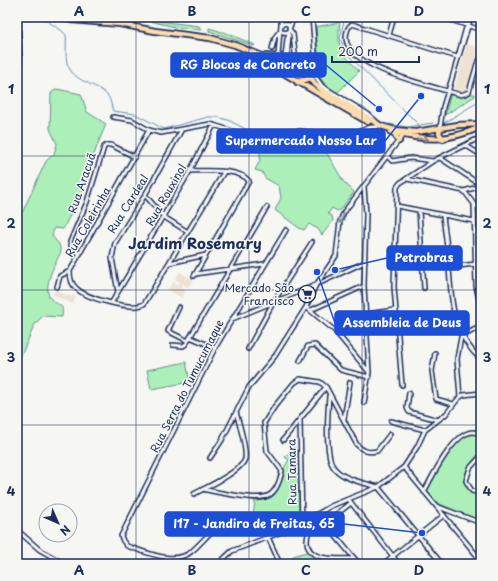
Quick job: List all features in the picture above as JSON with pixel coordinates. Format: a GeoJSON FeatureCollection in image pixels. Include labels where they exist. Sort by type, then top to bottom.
{"type":"FeatureCollection","features":[{"type":"Feature","properties":{"kind":"highway"},"geometry":{"type":"LineString","coordinates":[[61,17],[71,20],[120,24],[210,38],[235,45],[262,56],[278,55],[301,64],[310,74],[315,84],[322,90],[379,126],[395,130],[416,132]]}},
{"type":"Feature","properties":{"kind":"highway"},"geometry":{"type":"LineString","coordinates":[[235,45],[297,82],[394,133],[410,137],[443,139],[460,135],[480,127]]}},
{"type":"Feature","properties":{"kind":"highway"},"geometry":{"type":"LineString","coordinates":[[278,55],[272,63],[280,72]]}},
{"type":"Feature","properties":{"kind":"highway"},"geometry":{"type":"LineString","coordinates":[[297,82],[306,80],[308,77],[301,64]]}},
{"type":"Feature","properties":{"kind":"highway"},"geometry":{"type":"LineString","coordinates":[[458,125],[462,129],[460,135]]}},
{"type":"Feature","properties":{"kind":"highway"},"geometry":{"type":"LineString","coordinates":[[403,135],[458,125],[480,127]]}},
{"type":"Feature","properties":{"kind":"highway"},"geometry":{"type":"LineString","coordinates":[[440,129],[439,133],[443,139]]}},
{"type":"Feature","properties":{"kind":"highway"},"geometry":{"type":"LineString","coordinates":[[394,133],[399,141]]}},
{"type":"Feature","properties":{"kind":"street"},"geometry":{"type":"LineString","coordinates":[[17,78],[20,66],[18,17]]}},
{"type":"Feature","properties":{"kind":"street"},"geometry":{"type":"LineString","coordinates":[[281,17],[281,31],[293,34],[296,53]]}},
{"type":"Feature","properties":{"kind":"street"},"geometry":{"type":"LineString","coordinates":[[288,32],[292,22],[292,17]]}},
{"type":"Feature","properties":{"kind":"street"},"geometry":{"type":"LineString","coordinates":[[312,17],[315,37],[317,79]]}},
{"type":"Feature","properties":{"kind":"street"},"geometry":{"type":"LineString","coordinates":[[389,35],[394,17]]}},
{"type":"Feature","properties":{"kind":"street"},"geometry":{"type":"LineString","coordinates":[[442,17],[481,30]]}},
{"type":"Feature","properties":{"kind":"street"},"geometry":{"type":"LineString","coordinates":[[448,91],[470,17]]}},
{"type":"Feature","properties":{"kind":"street"},"geometry":{"type":"LineString","coordinates":[[457,57],[352,24],[350,25],[347,34],[347,42],[355,54],[364,61],[401,77],[463,95],[469,92],[477,64],[481,58]]}},
{"type":"Feature","properties":{"kind":"street"},"geometry":{"type":"LineString","coordinates":[[281,26],[286,25],[288,32],[290,59],[305,66],[314,74]]}},
{"type":"Feature","properties":{"kind":"street"},"geometry":{"type":"LineString","coordinates":[[440,129],[440,119],[457,57],[468,26]]}},
{"type":"Feature","properties":{"kind":"street"},"geometry":{"type":"LineString","coordinates":[[280,31],[280,43]]}},
{"type":"Feature","properties":{"kind":"street"},"geometry":{"type":"LineString","coordinates":[[272,49],[276,35],[280,31]]}},
{"type":"Feature","properties":{"kind":"street"},"geometry":{"type":"LineString","coordinates":[[278,55],[280,31]]}},
{"type":"Feature","properties":{"kind":"street"},"geometry":{"type":"LineString","coordinates":[[301,64],[314,56],[315,37]]}},
{"type":"Feature","properties":{"kind":"street"},"geometry":{"type":"LineString","coordinates":[[301,64],[310,67],[322,86],[368,114],[379,126]]}},
{"type":"Feature","properties":{"kind":"street"},"geometry":{"type":"LineString","coordinates":[[354,113],[367,123],[365,129]]}},
{"type":"Feature","properties":{"kind":"street"},"geometry":{"type":"LineString","coordinates":[[113,116],[132,120],[149,130],[161,134],[210,124],[250,136],[300,131],[326,136],[344,136],[379,126]]}},
{"type":"Feature","properties":{"kind":"street","name":"Rua Rouxinol"},"geometry":{"type":"LineString","coordinates":[[112,302],[164,217],[214,125]]}},
{"type":"Feature","properties":{"kind":"street","name":"Rua Coleirinha"},"geometry":{"type":"LineString","coordinates":[[149,130],[70,271],[73,285],[79,291],[88,296],[132,307],[142,306],[169,263]]}},
{"type":"Feature","properties":{"kind":"street","name":"Rua Cardeal"},"geometry":{"type":"LineString","coordinates":[[118,292],[112,258],[113,247],[145,195],[181,131]]}},
{"type":"Feature","properties":{"kind":"street"},"geometry":{"type":"LineString","coordinates":[[264,134],[260,141],[269,145]]}},
{"type":"Feature","properties":{"kind":"street"},"geometry":{"type":"LineString","coordinates":[[320,283],[337,253],[338,231],[342,216],[403,135]]}},
{"type":"Feature","properties":{"kind":"street"},"geometry":{"type":"LineString","coordinates":[[399,141],[410,137]]}},
{"type":"Feature","properties":{"kind":"street"},"geometry":{"type":"LineString","coordinates":[[402,385],[395,310],[394,259],[397,187],[400,183],[433,161],[481,137]]}},
{"type":"Feature","properties":{"kind":"street","name":"Rua Aracuã"},"geometry":{"type":"LineString","coordinates":[[80,254],[72,248],[70,242],[89,196],[104,147],[111,145],[135,157]]}},
{"type":"Feature","properties":{"kind":"street"},"geometry":{"type":"LineString","coordinates":[[465,146],[481,155]]}},
{"type":"Feature","properties":{"kind":"street"},"geometry":{"type":"LineString","coordinates":[[387,156],[392,161],[410,158],[433,161]]}},
{"type":"Feature","properties":{"kind":"street"},"geometry":{"type":"LineString","coordinates":[[440,158],[481,186]]}},
{"type":"Feature","properties":{"kind":"street"},"geometry":{"type":"LineString","coordinates":[[190,171],[224,172],[245,177],[248,180],[248,184],[195,275],[264,264]]}},
{"type":"Feature","properties":{"kind":"street"},"geometry":{"type":"LineString","coordinates":[[169,263],[224,172]]}},
{"type":"Feature","properties":{"kind":"street"},"geometry":{"type":"LineString","coordinates":[[407,179],[464,191],[481,186]]}},
{"type":"Feature","properties":{"kind":"street"},"geometry":{"type":"LineString","coordinates":[[364,186],[366,214],[364,286],[369,372],[364,403]]}},
{"type":"Feature","properties":{"kind":"street"},"geometry":{"type":"LineString","coordinates":[[464,191],[474,204],[481,209]]}},
{"type":"Feature","properties":{"kind":"street"},"geometry":{"type":"LineString","coordinates":[[145,195],[164,217],[188,232]]}},
{"type":"Feature","properties":{"kind":"street"},"geometry":{"type":"LineString","coordinates":[[474,204],[476,286],[481,310]]}},
{"type":"Feature","properties":{"kind":"street"},"geometry":{"type":"LineString","coordinates":[[397,206],[474,221]]}},
{"type":"Feature","properties":{"kind":"street"},"geometry":{"type":"LineString","coordinates":[[174,345],[184,345],[188,341],[267,207]]}},
{"type":"Feature","properties":{"kind":"street"},"geometry":{"type":"LineString","coordinates":[[419,211],[424,288]]}},
{"type":"Feature","properties":{"kind":"street"},"geometry":{"type":"LineString","coordinates":[[443,216],[452,307],[462,337],[481,360]]}},
{"type":"Feature","properties":{"kind":"street","name":"Rua Serra do Tumucumaque"},"geometry":{"type":"LineString","coordinates":[[286,230],[264,264],[215,348],[122,533],[123,542],[127,546],[170,558],[189,553],[217,527],[233,520],[247,519],[297,526]]}},
{"type":"Feature","properties":{"kind":"street"},"geometry":{"type":"LineString","coordinates":[[248,349],[274,301],[312,242]]}},
{"type":"Feature","properties":{"kind":"street"},"geometry":{"type":"LineString","coordinates":[[169,263],[206,255]]}},
{"type":"Feature","properties":{"kind":"street"},"geometry":{"type":"LineString","coordinates":[[232,320],[274,301],[316,285],[365,262]]}},
{"type":"Feature","properties":{"kind":"street"},"geometry":{"type":"LineString","coordinates":[[449,266],[476,264]]}},
{"type":"Feature","properties":{"kind":"street"},"geometry":{"type":"LineString","coordinates":[[57,287],[60,276],[70,271]]}},
{"type":"Feature","properties":{"kind":"street"},"geometry":{"type":"LineString","coordinates":[[326,271],[329,278]]}},
{"type":"Feature","properties":{"kind":"street"},"geometry":{"type":"LineString","coordinates":[[210,458],[249,387],[275,356],[306,307],[316,285]]}},
{"type":"Feature","properties":{"kind":"street"},"geometry":{"type":"LineString","coordinates":[[311,310],[364,286]]}},
{"type":"Feature","properties":{"kind":"street"},"geometry":{"type":"LineString","coordinates":[[179,307],[168,331],[188,341]]}},
{"type":"Feature","properties":{"kind":"street"},"geometry":{"type":"LineString","coordinates":[[306,307],[334,330],[369,372]]}},
{"type":"Feature","properties":{"kind":"street"},"geometry":{"type":"LineString","coordinates":[[334,330],[366,314],[395,310]]}},
{"type":"Feature","properties":{"kind":"street"},"geometry":{"type":"LineString","coordinates":[[460,397],[457,359],[462,337],[481,326]]}},
{"type":"Feature","properties":{"kind":"street"},"geometry":{"type":"LineString","coordinates":[[190,337],[215,348]]}},
{"type":"Feature","properties":{"kind":"street"},"geometry":{"type":"LineString","coordinates":[[300,361],[308,346],[315,345],[341,370],[369,377]]}},
{"type":"Feature","properties":{"kind":"street"},"geometry":{"type":"LineString","coordinates":[[460,347],[469,347]]}},
{"type":"Feature","properties":{"kind":"street"},"geometry":{"type":"LineString","coordinates":[[434,354],[432,371],[436,399],[453,404]]}},
{"type":"Feature","properties":{"kind":"street"},"geometry":{"type":"LineString","coordinates":[[203,489],[259,499],[263,499],[272,493],[277,487],[282,471],[267,451],[264,429],[267,417],[294,383],[300,379],[320,382],[326,388],[357,445],[369,452],[377,451],[381,448],[390,434]]}},
{"type":"Feature","properties":{"kind":"street"},"geometry":{"type":"LineString","coordinates":[[344,420],[350,382]]}},
{"type":"Feature","properties":{"kind":"street"},"geometry":{"type":"LineString","coordinates":[[283,440],[326,388]]}},
{"type":"Feature","properties":{"kind":"street"},"geometry":{"type":"LineString","coordinates":[[409,393],[407,408],[409,412],[438,420]]}},
{"type":"Feature","properties":{"kind":"street"},"geometry":{"type":"LineString","coordinates":[[218,564],[232,551],[302,524],[331,506],[350,501],[378,487],[404,467],[425,430],[438,420],[460,397],[479,393],[481,396]]}},
{"type":"Feature","properties":{"kind":"street"},"geometry":{"type":"LineString","coordinates":[[329,396],[328,448],[331,465],[345,476],[378,487],[442,564]]}},
{"type":"Feature","properties":{"kind":"street"},"geometry":{"type":"LineString","coordinates":[[194,494],[232,472],[244,460],[244,448],[236,412]]}},
{"type":"Feature","properties":{"kind":"street","name":"Rua Tamara"},"geometry":{"type":"LineString","coordinates":[[300,420],[302,524]]}},
{"type":"Feature","properties":{"kind":"street"},"geometry":{"type":"LineString","coordinates":[[391,421],[425,430]]}},
{"type":"Feature","properties":{"kind":"street"},"geometry":{"type":"LineString","coordinates":[[424,492],[433,475],[457,440],[468,432],[473,431],[481,435]]}},
{"type":"Feature","properties":{"kind":"street"},"geometry":{"type":"LineString","coordinates":[[481,456],[470,468],[466,481],[472,491],[481,493]]}},
{"type":"Feature","properties":{"kind":"street"},"geometry":{"type":"LineString","coordinates":[[404,467],[480,559]]}},
{"type":"Feature","properties":{"kind":"street"},"geometry":{"type":"LineString","coordinates":[[325,522],[350,501]]}},
{"type":"Feature","properties":{"kind":"street"},"geometry":{"type":"LineString","coordinates":[[350,501],[399,564]]}},
{"type":"Feature","properties":{"kind":"street"},"geometry":{"type":"LineString","coordinates":[[435,506],[481,523]]}},
{"type":"Feature","properties":{"kind":"street"},"geometry":{"type":"LineString","coordinates":[[448,520],[449,516],[454,513]]}},
{"type":"Feature","properties":{"kind":"street"},"geometry":{"type":"LineString","coordinates":[[384,564],[444,515]]}},
{"type":"Feature","properties":{"kind":"street"},"geometry":{"type":"LineString","coordinates":[[316,516],[325,522],[359,564]]}},
{"type":"Feature","properties":{"kind":"street"},"geometry":{"type":"LineString","coordinates":[[316,516],[307,542],[310,552],[320,557],[355,559]]}},
{"type":"Feature","properties":{"kind":"street"},"geometry":{"type":"LineString","coordinates":[[17,530],[40,550],[65,564]]}},
{"type":"Feature","properties":{"kind":"street"},"geometry":{"type":"LineString","coordinates":[[268,538],[280,564]]}},
{"type":"Feature","properties":{"kind":"street"},"geometry":{"type":"LineString","coordinates":[[262,564],[273,564]]}},
{"type":"Feature","properties":{"kind":"shaded area"},"geometry":{"type":"Polygon","coordinates":[[[467,44],[480,48],[466,92],[464,93],[454,89],[467,44]]]}},
{"type":"Feature","properties":{"kind":"shaded area"},"geometry":{"type":"Polygon","coordinates":[[[180,272],[193,280],[188,287],[183,284],[181,288],[186,291],[181,298],[168,289],[173,282],[178,285],[180,282],[175,279],[180,272]]]}},
{"type":"Feature","properties":{"kind":"shaded area"},"geometry":{"type":"Polygon","coordinates":[[[55,290],[72,297],[73,295],[76,296],[73,304],[53,295],[55,290]]]}},
{"type":"Feature","properties":{"kind":"green space"},"geometry":{"type":"Polygon","coordinates":[[[132,17],[152,17],[158,21],[199,26],[201,30],[175,27],[132,17]]]}},
{"type":"Feature","properties":{"kind":"green space"},"geometry":{"type":"Polygon","coordinates":[[[340,22],[340,45],[344,55],[359,71],[337,93],[326,85],[320,78],[316,27],[340,22]]]}},
{"type":"Feature","properties":{"kind":"green space"},"geometry":{"type":"Polygon","coordinates":[[[209,28],[229,34],[255,45],[254,46],[209,31],[209,28]]]}},
{"type":"Feature","properties":{"kind":"green space"},"geometry":{"type":"Polygon","coordinates":[[[57,89],[81,94],[87,112],[106,124],[82,192],[63,229],[54,228],[52,236],[59,244],[61,252],[50,275],[48,282],[48,294],[51,299],[62,307],[62,317],[43,316],[35,324],[17,365],[17,214],[22,213],[46,161],[54,154],[57,144],[50,129],[51,93],[57,89]]]}},
{"type":"Feature","properties":{"kind":"green space"},"geometry":{"type":"Polygon","coordinates":[[[451,93],[467,97],[470,94],[475,94],[475,96],[445,115],[451,93]]]}},
{"type":"Feature","properties":{"kind":"green space"},"geometry":{"type":"Polygon","coordinates":[[[294,136],[317,140],[324,148],[343,181],[354,192],[341,209],[337,211],[332,208],[328,214],[332,216],[333,221],[322,235],[318,229],[309,224],[304,230],[299,228],[275,210],[281,198],[279,186],[265,178],[262,172],[255,170],[260,160],[260,146],[271,150],[294,136]]]}},
{"type":"Feature","properties":{"kind":"green space"},"geometry":{"type":"Polygon","coordinates":[[[186,362],[190,382],[151,389],[147,370],[186,362]]]}},
{"type":"Feature","properties":{"kind":"green space"},"geometry":{"type":"Polygon","coordinates":[[[473,433],[481,438],[481,452],[466,471],[465,481],[466,487],[470,492],[481,495],[481,521],[437,503],[427,491],[436,472],[451,449],[462,437],[473,433]]]}},
{"type":"Feature","properties":{"kind":"green space"},"geometry":{"type":"Polygon","coordinates":[[[294,447],[298,452],[299,515],[287,521],[253,516],[255,501],[265,500],[272,497],[276,492],[282,473],[289,460],[285,457],[294,447]]]}},
{"type":"Feature","properties":{"kind":"green space"},"geometry":{"type":"Polygon","coordinates":[[[307,552],[314,558],[335,560],[334,564],[296,563],[293,556],[307,552]]]}},
{"type":"Feature","properties":{"kind":"waterway"},"geometry":{"type":"LineString","coordinates":[[41,17],[66,35],[66,60],[70,70],[80,79],[103,91],[110,99],[113,111],[135,114],[164,129],[208,117],[217,117],[228,120],[255,134]]}},
{"type":"Feature","properties":{"kind":"waterway"},"geometry":{"type":"LineString","coordinates":[[345,17],[340,38],[346,53],[419,125]]}},
{"type":"Feature","properties":{"kind":"waterway"},"geometry":{"type":"LineString","coordinates":[[444,123],[475,104],[481,98]]}},
{"type":"Feature","properties":{"kind":"waterway"},"geometry":{"type":"LineString","coordinates":[[389,124],[407,127],[433,123]]}},
{"type":"Feature","properties":{"kind":"waterway"},"geometry":{"type":"LineString","coordinates":[[265,136],[274,137],[293,133],[333,141],[361,136],[374,131]]}},
{"type":"Feature","properties":{"kind":"tunnel"},"geometry":{"type":"LineString","coordinates":[[280,45],[280,56]]}},
{"type":"Feature","properties":{"kind":"place","name":"Supermercado Nosso Lar"},"geometry":{"type":"Point","coordinates":[421,96]}},
{"type":"Feature","properties":{"kind":"place","name":"RG Blocos de Concreto"},"geometry":{"type":"Point","coordinates":[379,109]}},
{"type":"Feature","properties":{"kind":"place","name":"Petrobras"},"geometry":{"type":"Point","coordinates":[335,270]}},
{"type":"Feature","properties":{"kind":"place","name":"Assembleia de Deus"},"geometry":{"type":"Point","coordinates":[317,272]}},
{"type":"Feature","properties":{"kind":"place","name":"Mercado São Francisco"},"geometry":{"type":"Point","coordinates":[307,294]}},
{"type":"Feature","properties":{"kind":"place","name":"I17 - Jandiro de Freitas, 65"},"geometry":{"type":"Point","coordinates":[422,533]}},
{"type":"Feature","properties":{"kind":"district","name":"Jardim Rosemary"},"geometry":{"type":"Point","coordinates":[195,244]}}]}
